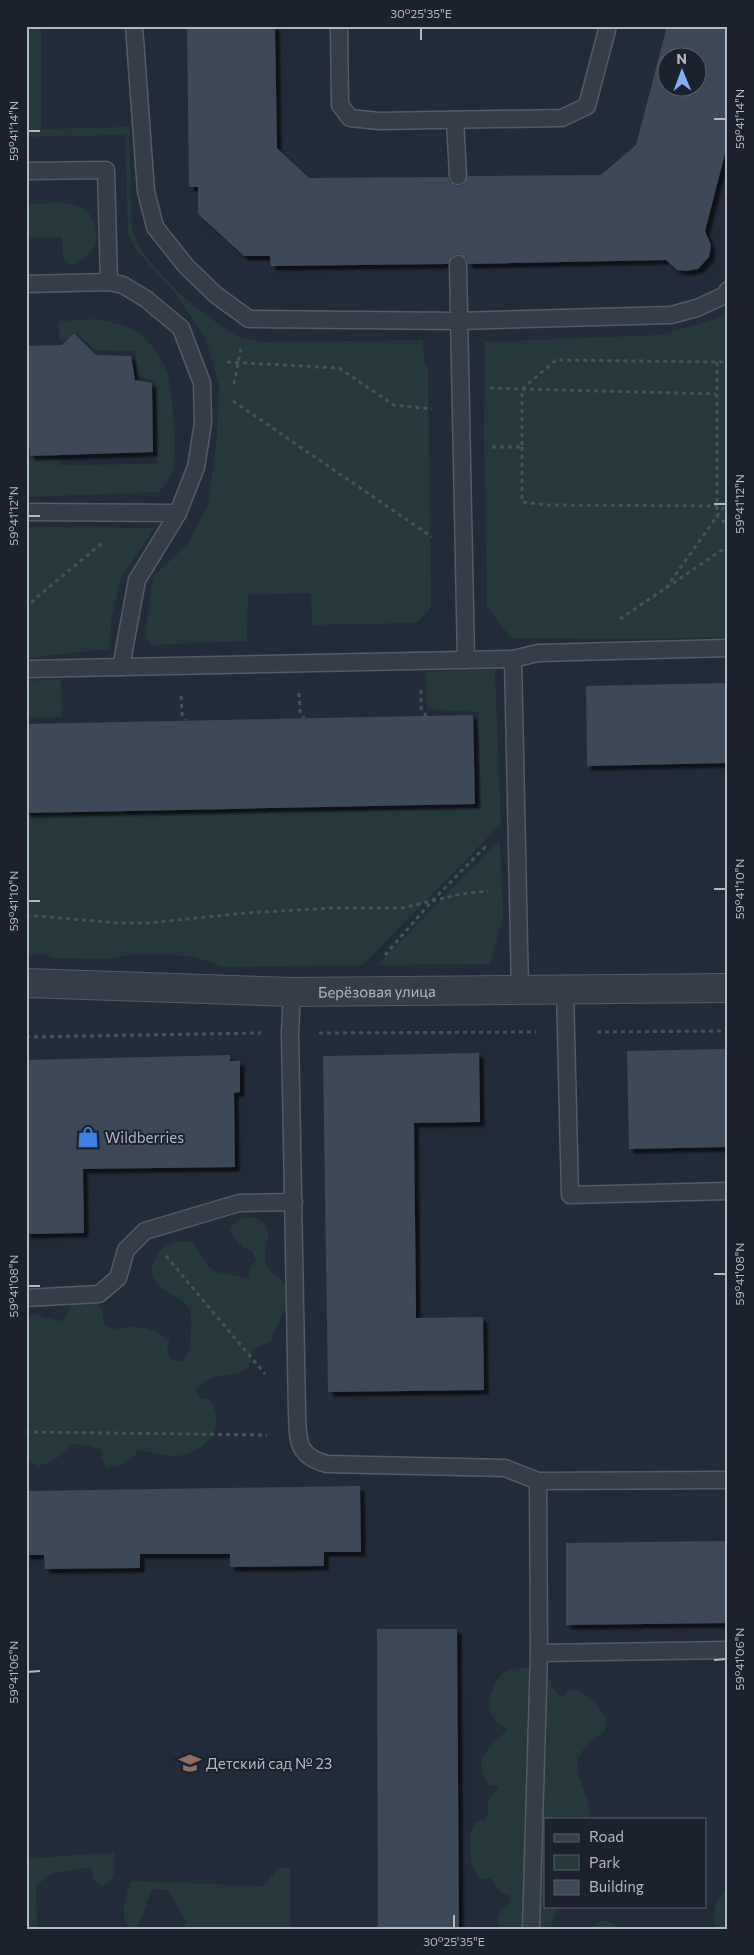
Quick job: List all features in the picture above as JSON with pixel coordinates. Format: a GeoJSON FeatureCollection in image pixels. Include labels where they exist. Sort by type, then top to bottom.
{"type":"FeatureCollection","features":[{"type":"Feature","properties":{"kind":"street","name":"Берёзовая улица"},"geometry":{"type":"LineString","coordinates":[[26,983],[292,992],[728,988]]}},
{"type":"Feature","properties":{"kind":"lane"},"geometry":{"type":"LineString","coordinates":[[134,26],[146,191],[155,227],[186,266],[216,295],[249,319],[459,320],[672,315],[725,295],[728,290]]}},
{"type":"Feature","properties":{"kind":"lane"},"geometry":{"type":"LineString","coordinates":[[339,26],[340,105],[350,118],[379,121],[562,118],[587,106],[608,26]]}},
{"type":"Feature","properties":{"kind":"lane"},"geometry":{"type":"LineString","coordinates":[[455,120],[458,176]]}},
{"type":"Feature","properties":{"kind":"lane"},"geometry":{"type":"LineString","coordinates":[[26,171],[106,170],[109,282]]}},
{"type":"Feature","properties":{"kind":"lane"},"geometry":{"type":"LineString","coordinates":[[458,264],[466,660]]}},
{"type":"Feature","properties":{"kind":"lane"},"geometry":{"type":"LineString","coordinates":[[26,284],[109,282],[124,286],[146,299],[181,328],[202,383],[203,423],[196,466],[178,513],[137,580],[121,668]]}},
{"type":"Feature","properties":{"kind":"lane"},"geometry":{"type":"LineString","coordinates":[[26,512],[178,513]]}},
{"type":"Feature","properties":{"kind":"lane"},"geometry":{"type":"LineString","coordinates":[[26,669],[513,659],[538,653],[728,648]]}},
{"type":"Feature","properties":{"kind":"lane"},"geometry":{"type":"LineString","coordinates":[[513,659],[520,991]]}},
{"type":"Feature","properties":{"kind":"lane"},"geometry":{"type":"LineString","coordinates":[[566,990],[570,1195],[728,1191]]}},
{"type":"Feature","properties":{"kind":"lane"},"geometry":{"type":"LineString","coordinates":[[292,992],[290,1033],[297,1412],[298,1435],[302,1450],[312,1460],[327,1464],[505,1468],[538,1481],[728,1480]]}},
{"type":"Feature","properties":{"kind":"lane"},"geometry":{"type":"LineString","coordinates":[[26,1298],[99,1294],[118,1278],[126,1250],[144,1231],[239,1203],[294,1202]]}},
{"type":"Feature","properties":{"kind":"lane"},"geometry":{"type":"LineString","coordinates":[[531,1929],[539,1653],[538,1481]]}},
{"type":"Feature","properties":{"kind":"lane"},"geometry":{"type":"LineString","coordinates":[[539,1653],[728,1650]]}},
{"type":"Feature","properties":{"kind":"path"},"geometry":{"type":"LineString","coordinates":[[717,362],[717,516]]}},
{"type":"Feature","properties":{"kind":"path"},"geometry":{"type":"LineString","coordinates":[[202,383],[232,399],[440,543],[463,549]]}},
{"type":"Feature","properties":{"kind":"path"},"geometry":{"type":"LineString","coordinates":[[716,394],[522,389],[522,502],[548,505],[718,506]]}},
{"type":"Feature","properties":{"kind":"path"},"geometry":{"type":"LineString","coordinates":[[461,447],[522,447]]}},
{"type":"Feature","properties":{"kind":"path"},"geometry":{"type":"LineString","coordinates":[[664,591],[728,501]]}},
{"type":"Feature","properties":{"kind":"path"},"geometry":{"type":"LineString","coordinates":[[717,516],[728,525]]}},
{"type":"Feature","properties":{"kind":"path"},"geometry":{"type":"LineString","coordinates":[[26,609],[36,598],[90,556],[104,542]]}},
{"type":"Feature","properties":{"kind":"path"},"geometry":{"type":"LineString","coordinates":[[617,621],[728,546]]}},
{"type":"Feature","properties":{"kind":"path"},"geometry":{"type":"LineString","coordinates":[[353,991],[432,901],[516,815]]}},
{"type":"Feature","properties":{"kind":"path"},"geometry":{"type":"LineString","coordinates":[[26,915],[117,923],[149,923],[333,908],[402,908],[462,894],[518,887]]}},
{"type":"Feature","properties":{"kind":"path"},"geometry":{"type":"LineString","coordinates":[[26,1037],[290,1033],[728,1032]]}},
{"type":"Feature","properties":{"kind":"path"},"geometry":{"type":"LineString","coordinates":[[144,1231],[297,1412]]}},
{"type":"Feature","properties":{"kind":"path"},"geometry":{"type":"LineString","coordinates":[[26,1432],[298,1435]]}},
{"type":"Feature","properties":{"kind":"green space"},"geometry":{"type":"Polygon","coordinates":[[[26,26],[41,26],[41,129],[129,127],[132,230],[149,260],[162,276],[192,304],[237,336],[263,342],[423,340],[425,366],[428,366],[431,606],[427,613],[416,623],[312,625],[311,593],[248,595],[247,641],[152,645],[145,637],[153,577],[188,543],[208,505],[217,438],[219,385],[205,337],[173,291],[135,249],[128,233],[125,135],[26,137],[26,26]]]}},
{"type":"Feature","properties":{"kind":"green space"},"geometry":{"type":"Polygon","coordinates":[[[26,204],[66,204],[78,206],[90,214],[96,236],[95,243],[88,256],[71,266],[63,258],[62,237],[26,237],[26,204]]]}},
{"type":"Feature","properties":{"kind":"green space"},"geometry":{"type":"Polygon","coordinates":[[[728,313],[728,637],[647,639],[511,638],[487,606],[484,436],[485,342],[658,335],[710,321],[728,313]]]}},
{"type":"Feature","properties":{"kind":"green space"},"geometry":{"type":"Polygon","coordinates":[[[98,319],[126,327],[142,335],[156,350],[166,369],[170,388],[174,431],[175,457],[172,473],[159,492],[26,497],[26,458],[59,458],[60,465],[157,464],[155,381],[137,376],[135,351],[95,350],[75,332],[65,341],[59,341],[59,321],[98,319]]]}},
{"type":"Feature","properties":{"kind":"green space"},"geometry":{"type":"Polygon","coordinates":[[[26,528],[155,528],[121,577],[112,616],[109,649],[26,658],[26,528]]]}},
{"type":"Feature","properties":{"kind":"green space"},"geometry":{"type":"Polygon","coordinates":[[[495,669],[501,824],[363,965],[223,967],[192,956],[132,954],[110,959],[55,958],[42,954],[26,957],[26,815],[481,808],[478,712],[427,709],[426,672],[495,669]]]}},
{"type":"Feature","properties":{"kind":"green space"},"geometry":{"type":"Polygon","coordinates":[[[61,679],[62,717],[26,718],[26,681],[61,679]]]}},
{"type":"Feature","properties":{"kind":"green space"},"geometry":{"type":"Polygon","coordinates":[[[500,840],[503,917],[490,964],[377,965],[500,840]]]}},
{"type":"Feature","properties":{"kind":"green space"},"geometry":{"type":"Polygon","coordinates":[[[250,1217],[260,1220],[266,1225],[268,1237],[265,1250],[266,1264],[286,1285],[289,1294],[288,1300],[272,1341],[253,1349],[249,1368],[207,1380],[195,1390],[200,1398],[209,1399],[216,1418],[215,1428],[205,1444],[187,1454],[177,1456],[138,1451],[128,1461],[106,1468],[101,1450],[90,1446],[71,1444],[61,1455],[49,1463],[39,1466],[30,1462],[26,1457],[26,1316],[36,1315],[62,1321],[68,1313],[71,1303],[95,1302],[102,1309],[104,1324],[113,1329],[136,1327],[149,1329],[163,1335],[170,1340],[167,1349],[170,1359],[181,1362],[189,1349],[190,1311],[183,1302],[160,1287],[155,1281],[152,1274],[153,1265],[159,1253],[166,1246],[178,1242],[193,1242],[209,1267],[217,1272],[248,1278],[250,1268],[256,1260],[252,1251],[243,1248],[230,1232],[237,1221],[250,1217]]]}},
{"type":"Feature","properties":{"kind":"green space"},"geometry":{"type":"Polygon","coordinates":[[[528,1668],[543,1673],[549,1678],[555,1692],[563,1697],[570,1690],[579,1690],[594,1702],[606,1718],[605,1731],[586,1746],[579,1757],[579,1774],[588,1801],[589,1818],[544,1818],[544,1908],[556,1908],[550,1929],[500,1929],[497,1919],[501,1910],[509,1905],[511,1895],[501,1893],[490,1878],[480,1879],[473,1866],[470,1851],[473,1828],[476,1822],[485,1820],[488,1811],[488,1801],[499,1786],[489,1785],[484,1776],[482,1760],[489,1748],[507,1730],[497,1722],[490,1711],[492,1690],[503,1673],[513,1669],[528,1668]]]}},
{"type":"Feature","properties":{"kind":"green space"},"geometry":{"type":"Polygon","coordinates":[[[115,1852],[114,1872],[110,1883],[101,1886],[93,1879],[91,1867],[54,1873],[36,1885],[37,1929],[26,1929],[26,1859],[115,1852]]]}},
{"type":"Feature","properties":{"kind":"green space"},"geometry":{"type":"Polygon","coordinates":[[[279,1868],[290,1868],[290,1929],[179,1929],[187,1922],[167,1890],[152,1889],[137,1929],[130,1929],[126,1923],[124,1905],[131,1881],[263,1886],[279,1868]]]}},
{"type":"Feature","properties":{"kind":"green space"},"geometry":{"type":"Polygon","coordinates":[[[728,1890],[728,1929],[715,1929],[717,1903],[719,1898],[728,1890]]]}},
{"type":"Feature","properties":{"kind":"green space"},"geometry":{"type":"Polygon","coordinates":[[[600,1921],[609,1921],[619,1929],[591,1929],[600,1921]]]}},
{"type":"Feature","properties":{"kind":"building"},"geometry":{"type":"Polygon","coordinates":[[[187,26],[275,26],[277,148],[309,178],[448,177],[450,182],[458,186],[464,184],[468,176],[601,175],[636,145],[656,68],[656,98],[706,98],[706,48],[661,48],[667,26],[728,26],[728,142],[705,231],[711,245],[709,257],[698,269],[677,270],[666,260],[468,264],[466,258],[458,254],[452,256],[448,264],[271,266],[270,256],[244,256],[198,214],[198,187],[189,187],[187,26]]]}},
{"type":"Feature","properties":{"kind":"building"},"geometry":{"type":"Polygon","coordinates":[[[74,333],[96,355],[131,356],[135,380],[152,383],[153,452],[30,456],[29,444],[26,444],[26,346],[62,345],[74,333]]]}},
{"type":"Feature","properties":{"kind":"building"},"geometry":{"type":"Polygon","coordinates":[[[728,683],[728,763],[587,766],[586,686],[728,683]]]}},
{"type":"Feature","properties":{"kind":"building"},"geometry":{"type":"Polygon","coordinates":[[[473,715],[475,804],[26,813],[26,724],[473,715]]]}},
{"type":"Feature","properties":{"kind":"building"},"geometry":{"type":"Polygon","coordinates":[[[728,1049],[728,1147],[629,1149],[627,1051],[728,1049]]]}},
{"type":"Feature","properties":{"kind":"building"},"geometry":{"type":"Polygon","coordinates":[[[479,1053],[480,1122],[414,1123],[416,1318],[483,1317],[484,1390],[328,1392],[323,1056],[479,1053]]]}},
{"type":"Feature","properties":{"kind":"building"},"geometry":{"type":"Polygon","coordinates":[[[230,1055],[230,1061],[240,1061],[240,1092],[234,1093],[235,1167],[83,1169],[84,1233],[26,1234],[26,1060],[230,1055]]]}},
{"type":"Feature","properties":{"kind":"building"},"geometry":{"type":"Polygon","coordinates":[[[360,1486],[361,1552],[324,1552],[324,1566],[230,1567],[230,1554],[140,1554],[140,1568],[45,1569],[44,1555],[26,1555],[26,1491],[360,1486]]]}},
{"type":"Feature","properties":{"kind":"building"},"geometry":{"type":"Polygon","coordinates":[[[728,1541],[728,1623],[566,1625],[566,1543],[728,1541]]]}},
{"type":"Feature","properties":{"kind":"building"},"geometry":{"type":"Polygon","coordinates":[[[377,1629],[457,1629],[459,1929],[378,1929],[377,1629]]]}},
{"type":"Feature","properties":{"kind":"place","name":"Wildberries"},"geometry":{"type":"Point","coordinates":[88,1137]}},
{"type":"Feature","properties":{"kind":"place","name":"Детский сад № 23"},"geometry":{"type":"Point","coordinates":[190,1763]}}]}
